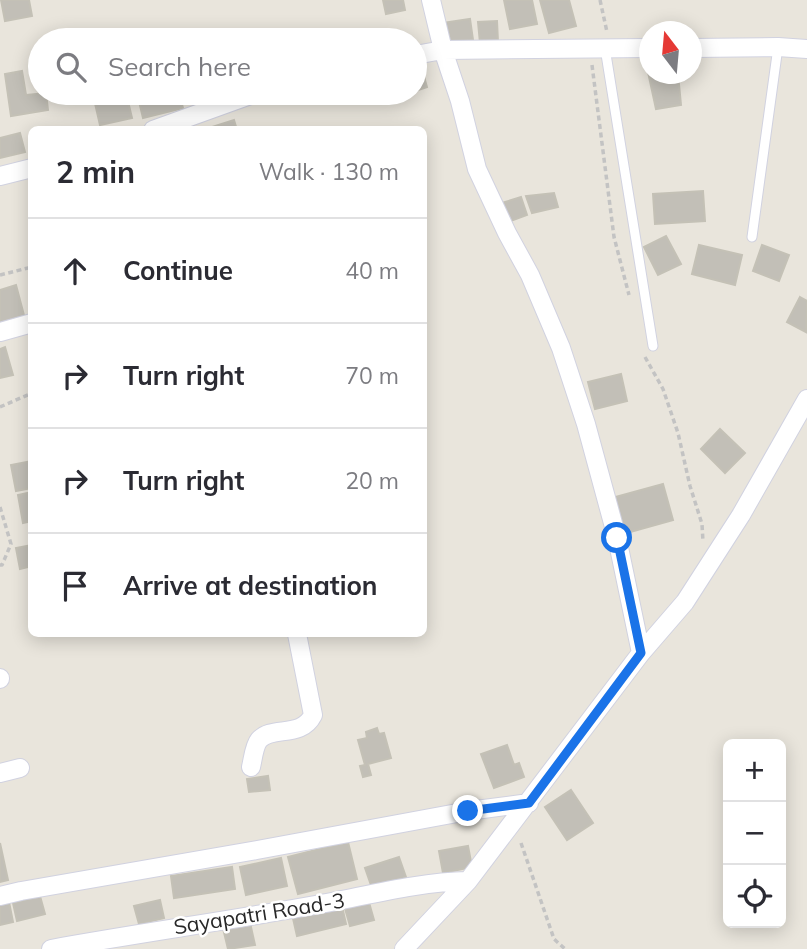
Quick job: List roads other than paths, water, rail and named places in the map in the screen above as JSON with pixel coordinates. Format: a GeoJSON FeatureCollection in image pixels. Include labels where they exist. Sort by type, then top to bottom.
{"type":"FeatureCollection","features":[{"type":"Feature","properties":{"kind":"street"},"geometry":{"type":"LineString","coordinates":[[431,0],[477,169],[535,287],[561,348],[586,424],[617,538],[641,653]]}},
{"type":"Feature","properties":{"kind":"street"},"geometry":{"type":"LineString","coordinates":[[427,53],[443,50],[639,48]]}},
{"type":"Feature","properties":{"kind":"street"},"geometry":{"type":"LineString","coordinates":[[702,48],[807,49]]}},
{"type":"Feature","properties":{"kind":"street"},"geometry":{"type":"LineString","coordinates":[[181,125],[228,105]]}},
{"type":"Feature","properties":{"kind":"street"},"geometry":{"type":"LineString","coordinates":[[0,176],[28,168]]}},
{"type":"Feature","properties":{"kind":"street"},"geometry":{"type":"LineString","coordinates":[[0,332],[28,324]]}},
{"type":"Feature","properties":{"kind":"street"},"geometry":{"type":"LineString","coordinates":[[401,948],[468,881],[641,653],[685,602],[741,515],[807,399]]}},
{"type":"Feature","properties":{"kind":"street"},"geometry":{"type":"LineString","coordinates":[[251,767],[257,741],[265,735],[308,724],[313,715],[298,637]]}},
{"type":"Feature","properties":{"kind":"street"},"geometry":{"type":"LineString","coordinates":[[0,773],[20,768]]}},
{"type":"Feature","properties":{"kind":"street"},"geometry":{"type":"LineString","coordinates":[[0,896],[468,811],[529,803]]}},
{"type":"Feature","properties":{"kind":"street","name":"Sayapatri Road-3"},"geometry":{"type":"LineString","coordinates":[[51,949],[440,881],[468,881]]}},
{"type":"Feature","properties":{"kind":"lane"},"geometry":{"type":"LineString","coordinates":[[752,237],[778,47]]}},
{"type":"Feature","properties":{"kind":"lane"},"geometry":{"type":"LineString","coordinates":[[605,48],[653,346]]}}]}
